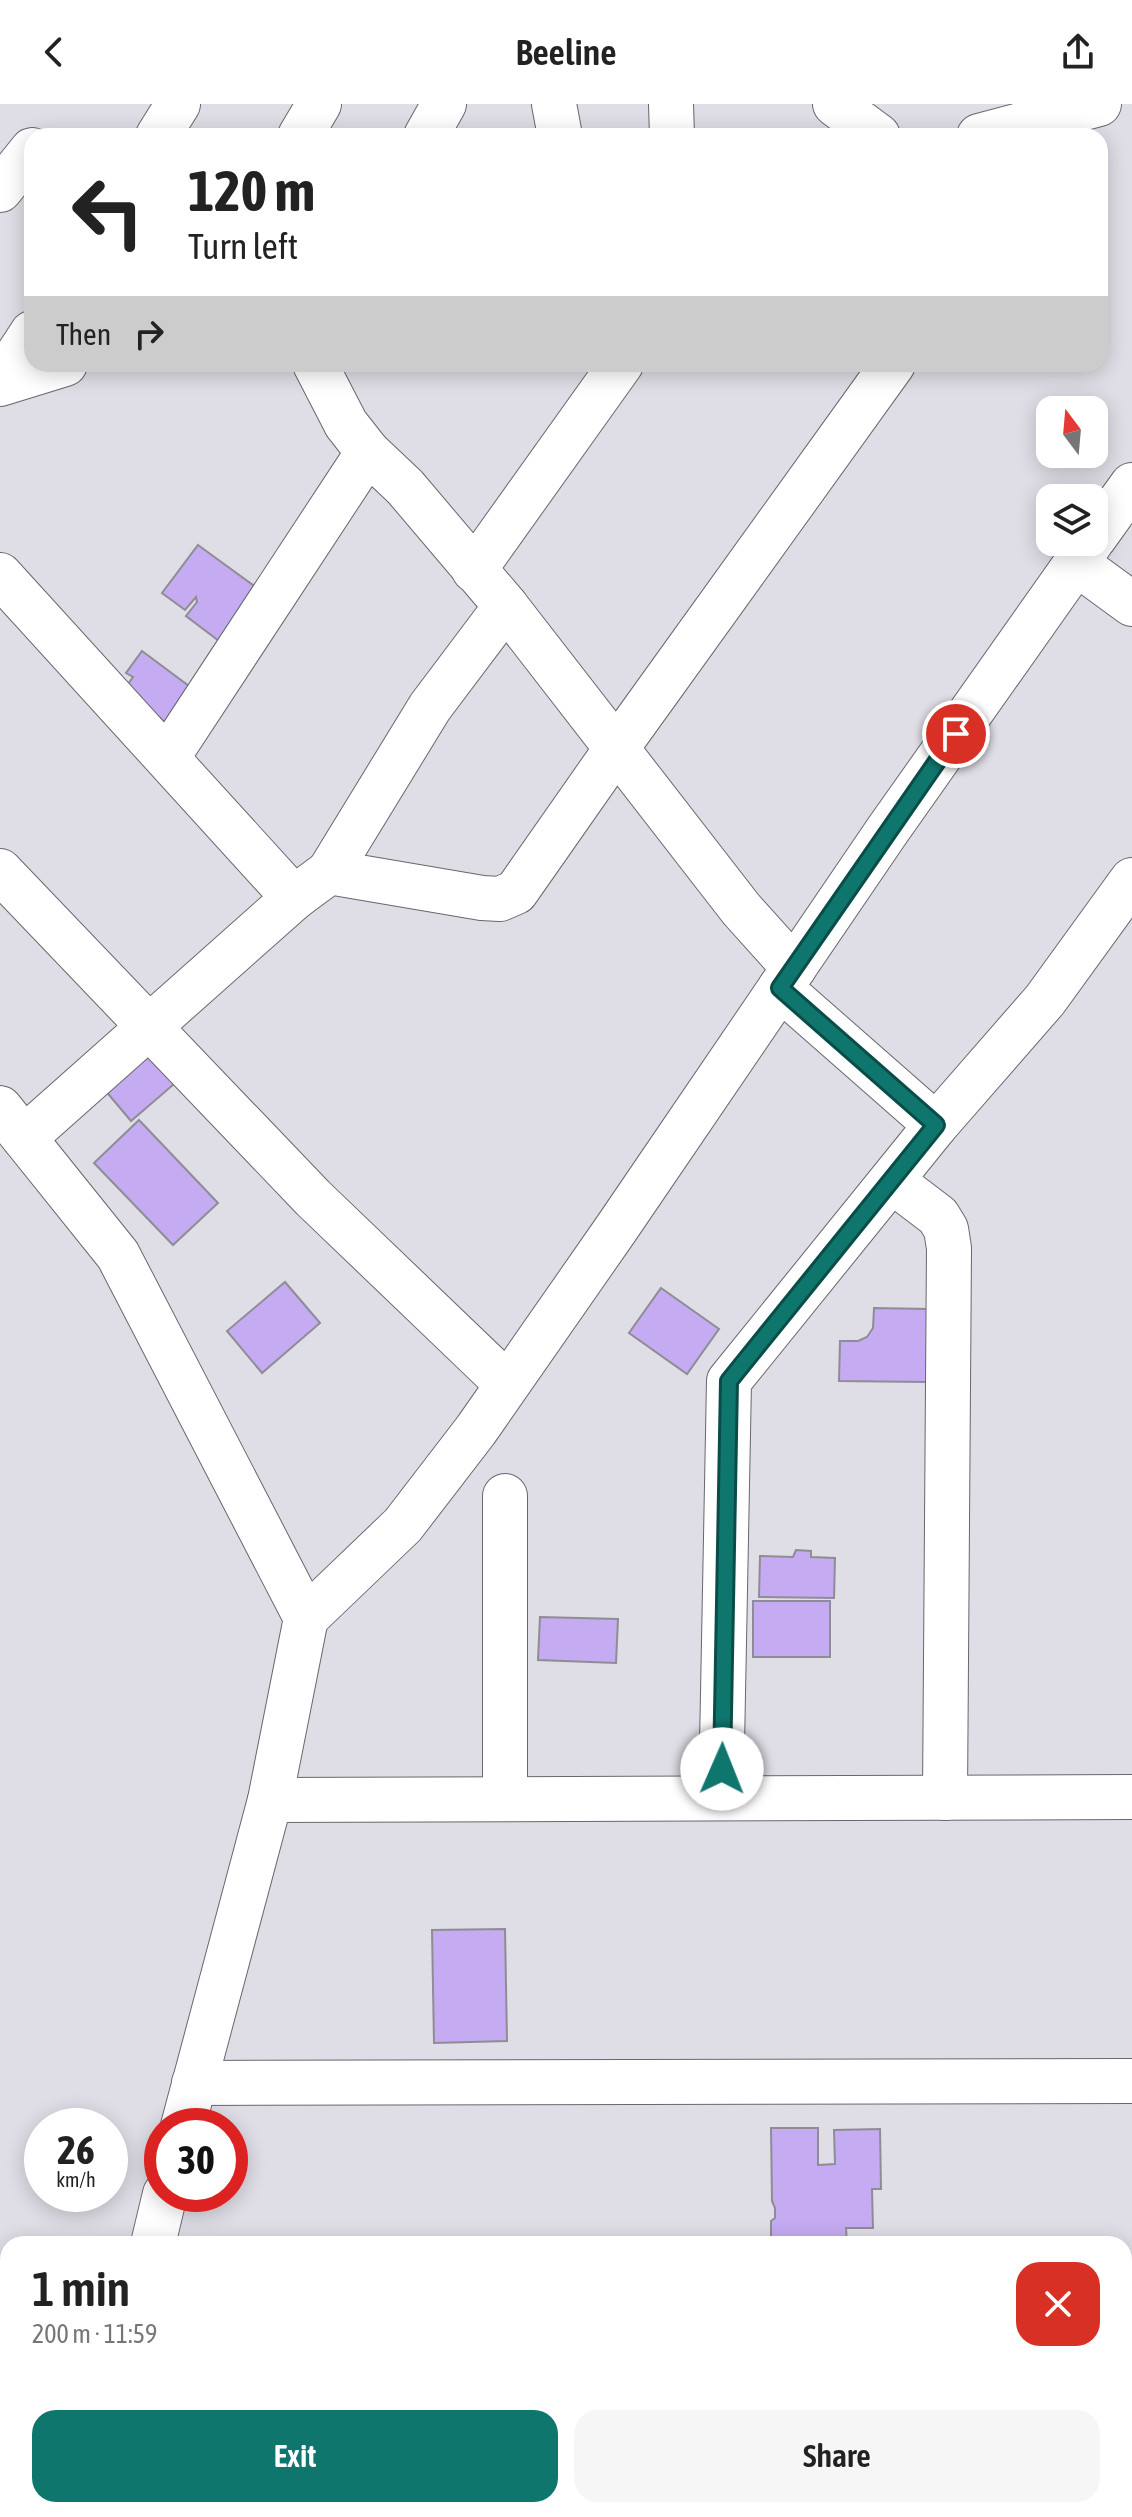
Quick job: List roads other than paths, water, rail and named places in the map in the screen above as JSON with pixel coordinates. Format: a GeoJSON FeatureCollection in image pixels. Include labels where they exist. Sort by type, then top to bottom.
{"type":"FeatureCollection","features":[{"type":"Feature","properties":{"kind":"street"},"geometry":{"type":"LineString","coordinates":[[163,128],[178,104]]}},
{"type":"Feature","properties":{"kind":"street"},"geometry":{"type":"LineString","coordinates":[[305,128],[319,104]]}},
{"type":"Feature","properties":{"kind":"street"},"geometry":{"type":"LineString","coordinates":[[430,128],[444,104]]}},
{"type":"Feature","properties":{"kind":"street"},"geometry":{"type":"LineString","coordinates":[[554,104],[558,128]]}},
{"type":"Feature","properties":{"kind":"street"},"geometry":{"type":"LineString","coordinates":[[671,104],[672,128]]}},
{"type":"Feature","properties":{"kind":"street"},"geometry":{"type":"LineString","coordinates":[[835,104],[867,128]]}},
{"type":"Feature","properties":{"kind":"street"},"geometry":{"type":"LineString","coordinates":[[1013,128],[1076,113]]}},
{"type":"Feature","properties":{"kind":"street"},"geometry":{"type":"LineString","coordinates":[[0,190],[24,160]]}},
{"type":"Feature","properties":{"kind":"street"},"geometry":{"type":"LineString","coordinates":[[0,383],[24,346]]}},
{"type":"Feature","properties":{"kind":"street"},"geometry":{"type":"LineString","coordinates":[[0,383],[38,372]]}},
{"type":"Feature","properties":{"kind":"street"},"geometry":{"type":"LineString","coordinates":[[319,372],[346,424],[368,452],[405,487],[506,606],[741,909],[787,978],[936,1125]]}},
{"type":"Feature","properties":{"kind":"street"},"geometry":{"type":"LineString","coordinates":[[474,570],[615,372]]}},
{"type":"Feature","properties":{"kind":"street"},"geometry":{"type":"LineString","coordinates":[[329,872],[466,896],[500,899],[516,892],[887,372]]}},
{"type":"Feature","properties":{"kind":"street"},"geometry":{"type":"LineString","coordinates":[[167,758],[368,452]]}},
{"type":"Feature","properties":{"kind":"street"},"geometry":{"type":"LineString","coordinates":[[1108,519],[1132,485]]}},
{"type":"Feature","properties":{"kind":"street"},"geometry":{"type":"LineString","coordinates":[[188,2108],[270,1800],[306,1618],[403,1525],[507,1384],[887,831],[1081,556]]}},
{"type":"Feature","properties":{"kind":"street"},"geometry":{"type":"LineString","coordinates":[[1093,556],[1132,604]]}},
{"type":"Feature","properties":{"kind":"street"},"geometry":{"type":"LineString","coordinates":[[0,575],[294,898]]}},
{"type":"Feature","properties":{"kind":"street"},"geometry":{"type":"LineString","coordinates":[[306,1618],[118,1255],[12,1123],[150,1028],[294,898],[329,872],[430,707],[506,606]]}},
{"type":"Feature","properties":{"kind":"street"},"geometry":{"type":"LineString","coordinates":[[0,871],[313,1198],[507,1384]]}},
{"type":"Feature","properties":{"kind":"street"},"geometry":{"type":"LineString","coordinates":[[721,1798],[729,1381],[936,1125],[1045,1000],[1132,880]]}},
{"type":"Feature","properties":{"kind":"street"},"geometry":{"type":"LineString","coordinates":[[892,1181],[938,1216],[946,1229],[949,1248],[945,1798]]}},
{"type":"Feature","properties":{"kind":"street"},"geometry":{"type":"LineString","coordinates":[[505,1496],[505,1799]]}},
{"type":"Feature","properties":{"kind":"street"},"geometry":{"type":"LineString","coordinates":[[270,1800],[1132,1797]]}},
{"type":"Feature","properties":{"kind":"street"},"geometry":{"type":"LineString","coordinates":[[194,2083],[1132,2081]]}},
{"type":"Feature","properties":{"kind":"street"},"geometry":{"type":"LineString","coordinates":[[155,2236],[161,2212]]}}]}
